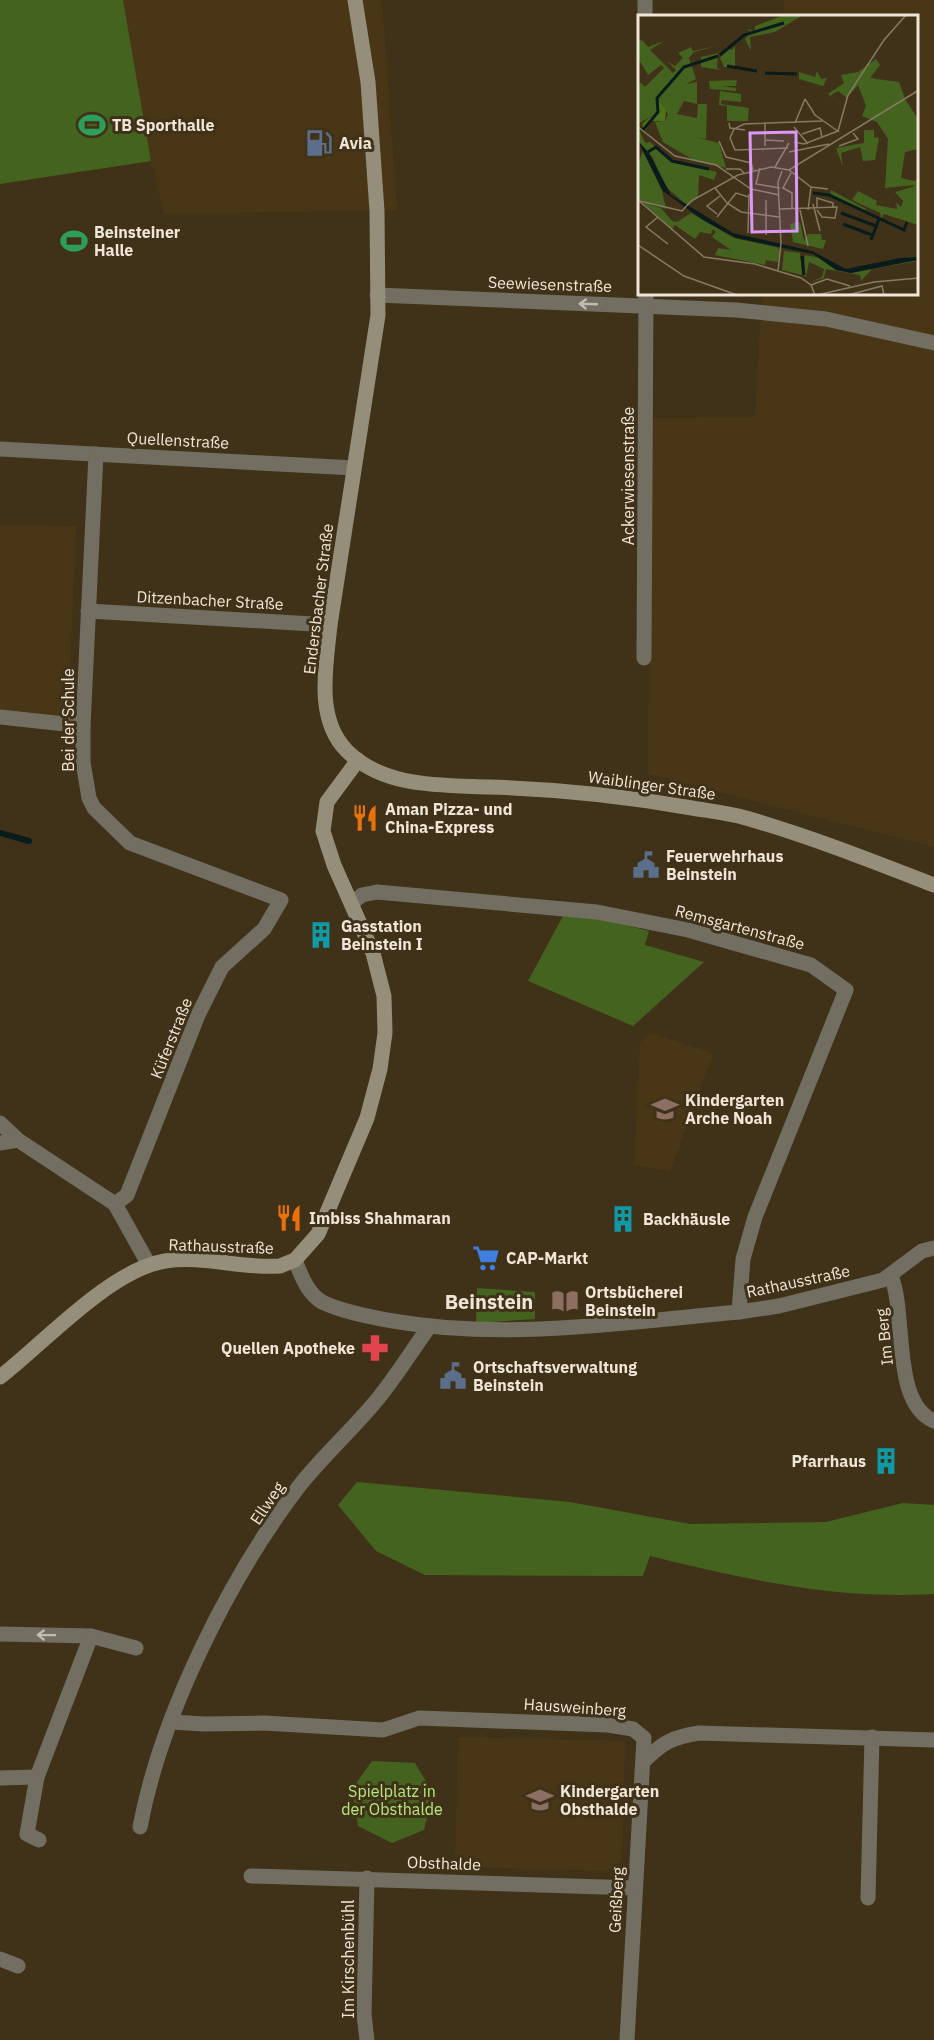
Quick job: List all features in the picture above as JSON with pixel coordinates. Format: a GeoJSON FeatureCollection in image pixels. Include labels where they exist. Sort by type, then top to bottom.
{"type":"FeatureCollection","features":[{"type":"Feature","properties":{"kind":"street","name":"Endersbacher Straße"},"geometry":{"type":"LineString","coordinates":[[356,0],[369,81],[377,211],[378,315],[330,626],[325,694],[328,718],[340,742],[358,760]]}},
{"type":"Feature","properties":{"kind":"street","name":"Seewiesenstraße"},"geometry":{"type":"LineString","coordinates":[[377,296],[646,300],[826,319],[934,343]]}},
{"type":"Feature","properties":{"kind":"street","name":"Ackerwiesenstraße"},"geometry":{"type":"LineString","coordinates":[[644,658],[646,300]]}},
{"type":"Feature","properties":{"kind":"street","name":"Quellenstraße"},"geometry":{"type":"LineString","coordinates":[[0,449],[354,468]]}},
{"type":"Feature","properties":{"kind":"street","name":"Bei der Schule"},"geometry":{"type":"LineString","coordinates":[[96,454],[83,726],[83,762],[89,798],[94,808],[130,843],[281,900]]}},
{"type":"Feature","properties":{"kind":"street","name":"Ditzenbacher Straße"},"geometry":{"type":"LineString","coordinates":[[88,611],[330,626]]}},
{"type":"Feature","properties":{"kind":"street"},"geometry":{"type":"LineString","coordinates":[[0,717],[83,726]]}},
{"type":"Feature","properties":{"kind":"street"},"geometry":{"type":"LineString","coordinates":[[296,1260],[318,1234],[367,1118],[385,1033],[380,976],[374,952],[330,854],[323,831],[327,802],[358,760]]}},
{"type":"Feature","properties":{"kind":"street","name":"Waiblinger Straße"},"geometry":{"type":"LineString","coordinates":[[358,760],[388,777],[432,785],[539,789],[643,799],[744,818],[934,885]]}},
{"type":"Feature","properties":{"kind":"street","name":"Remsgartenstraße"},"geometry":{"type":"LineString","coordinates":[[352,903],[362,895],[377,892],[597,912],[688,930],[811,965],[846,990],[755,1217],[743,1259],[739,1312]]}},
{"type":"Feature","properties":{"kind":"street","name":"Küferstraße"},"geometry":{"type":"LineString","coordinates":[[115,1204],[127,1195],[198,1015],[222,967],[264,929],[281,900]]}},
{"type":"Feature","properties":{"kind":"street"},"geometry":{"type":"LineString","coordinates":[[0,1123],[18,1140],[115,1204],[149,1265]]}},
{"type":"Feature","properties":{"kind":"street"},"geometry":{"type":"LineString","coordinates":[[0,1143],[18,1140]]}},
{"type":"Feature","properties":{"kind":"street","name":"Rathausstraße"},"geometry":{"type":"LineString","coordinates":[[0,1377],[30,1354],[75,1310],[149,1265],[180,1260],[267,1267],[296,1260],[307,1287],[321,1301],[375,1318],[429,1327],[486,1332],[739,1312],[779,1306],[891,1276],[922,1251],[934,1248]]}},
{"type":"Feature","properties":{"kind":"street","name":"Im Berg"},"geometry":{"type":"LineString","coordinates":[[891,1276],[898,1292],[905,1374],[914,1405],[925,1417],[934,1421]]}},
{"type":"Feature","properties":{"kind":"street","name":"Ellweg"},"geometry":{"type":"LineString","coordinates":[[140,1827],[148,1782],[200,1650],[255,1552],[300,1485],[378,1400],[429,1327]]}},
{"type":"Feature","properties":{"kind":"street"},"geometry":{"type":"LineString","coordinates":[[0,1634],[91,1636],[136,1648]]}},
{"type":"Feature","properties":{"kind":"street"},"geometry":{"type":"LineString","coordinates":[[39,1840],[27,1834],[37,1777],[91,1636]]}},
{"type":"Feature","properties":{"kind":"street","name":"Hausweinberg"},"geometry":{"type":"LineString","coordinates":[[172,1722],[264,1723],[383,1730],[419,1718],[608,1725],[633,1729],[644,1738],[643,1762]]}},
{"type":"Feature","properties":{"kind":"street"},"geometry":{"type":"LineString","coordinates":[[643,1762],[659,1746],[675,1737],[699,1733],[934,1740]]}},
{"type":"Feature","properties":{"kind":"street"},"geometry":{"type":"LineString","coordinates":[[868,1898],[872,1737]]}},
{"type":"Feature","properties":{"kind":"street","name":"Geißberg"},"geometry":{"type":"LineString","coordinates":[[627,2040],[643,1762]]}},
{"type":"Feature","properties":{"kind":"street"},"geometry":{"type":"LineString","coordinates":[[0,1778],[37,1777]]}},
{"type":"Feature","properties":{"kind":"street","name":"Obsthalde"},"geometry":{"type":"LineString","coordinates":[[251,1876],[635,1888]]}},
{"type":"Feature","properties":{"kind":"street","name":"Im Kirschenbühl"},"geometry":{"type":"LineString","coordinates":[[367,1878],[364,2015],[367,2040]]}},
{"type":"Feature","properties":{"kind":"street"},"geometry":{"type":"LineString","coordinates":[[0,1959],[18,1966]]}},
{"type":"Feature","properties":{"kind":"shaded area"},"geometry":{"type":"Polygon","coordinates":[[[123,0],[382,0],[397,210],[164,214],[151,161],[123,0]]]}},
{"type":"Feature","properties":{"kind":"shaded area"},"geometry":{"type":"Polygon","coordinates":[[[784,0],[934,0],[934,847],[648,774],[650,418],[755,417],[762,296],[919,296],[919,15],[783,15],[784,0]]]}},
{"type":"Feature","properties":{"kind":"shaded area"},"geometry":{"type":"Polygon","coordinates":[[[0,525],[76,526],[68,720],[0,713],[0,525]]]}},
{"type":"Feature","properties":{"kind":"shaded area","name":"Kindergarten Arche Noah"},"geometry":{"type":"Polygon","coordinates":[[[649,1033],[713,1053],[670,1171],[634,1165],[640,1043],[649,1033]]]}},
{"type":"Feature","properties":{"kind":"shaded area","name":"Kindergarten Obsthalde"},"geometry":{"type":"Polygon","coordinates":[[[458,1737],[625,1741],[622,1860],[616,1867],[607,1871],[455,1867],[458,1737]]]}},
{"type":"Feature","properties":{"kind":"green space"},"geometry":{"type":"Polygon","coordinates":[[[0,0],[123,0],[151,161],[0,184],[0,0]]]}},
{"type":"Feature","properties":{"kind":"green space"},"geometry":{"type":"Polygon","coordinates":[[[563,916],[602,919],[649,931],[645,945],[704,962],[633,1026],[528,981],[563,916]]]}},
{"type":"Feature","properties":{"kind":"green space"},"geometry":{"type":"Polygon","coordinates":[[[477,1288],[535,1292],[535,1319],[476,1323],[477,1288]]]}},
{"type":"Feature","properties":{"kind":"green space"},"geometry":{"type":"Polygon","coordinates":[[[357,1482],[570,1502],[690,1524],[826,1522],[903,1503],[934,1505],[934,1594],[862,1594],[826,1591],[756,1580],[650,1556],[643,1576],[425,1575],[376,1551],[338,1505],[357,1482]]]}},
{"type":"Feature","properties":{"kind":"green space","name":"Spielplatz in der Obsthalde"},"geometry":{"type":"Polygon","coordinates":[[[372,1761],[415,1763],[433,1793],[424,1830],[392,1843],[358,1826],[352,1789],[372,1761]]]}},
{"type":"Feature","properties":{"kind":"waterway"},"geometry":{"type":"LineString","coordinates":[[0,833],[29,841]]}},
{"type":"Feature","properties":{"kind":"place","name":"TB Sporthalle"},"geometry":{"type":"Point","coordinates":[92,125]}},
{"type":"Feature","properties":{"kind":"place","name":"Avia"},"geometry":{"type":"Point","coordinates":[319,143]}},
{"type":"Feature","properties":{"kind":"place","name":"Beinsteiner Halle"},"geometry":{"type":"Point","coordinates":[74,241]}},
{"type":"Feature","properties":{"kind":"place","name":"Aman Pizza- und China-Express"},"geometry":{"type":"Point","coordinates":[365,818]}},
{"type":"Feature","properties":{"kind":"place","name":"Feuerwehrhaus Beinstein"},"geometry":{"type":"Point","coordinates":[646,865]}},
{"type":"Feature","properties":{"kind":"place","name":"Gasstation Beinstein I"},"geometry":{"type":"Point","coordinates":[321,935]}},
{"type":"Feature","properties":{"kind":"place","name":"Kindergarten Arche Noah"},"geometry":{"type":"Point","coordinates":[665,1109]}},
{"type":"Feature","properties":{"kind":"place","name":"Imbiss Shahmaran"},"geometry":{"type":"Point","coordinates":[289,1218]}},
{"type":"Feature","properties":{"kind":"place","name":"Backhäusle"},"geometry":{"type":"Point","coordinates":[623,1219]}},
{"type":"Feature","properties":{"kind":"place","name":"CAP-Markt"},"geometry":{"type":"Point","coordinates":[486,1258]}},
{"type":"Feature","properties":{"kind":"place","name":"Ortsbücherei Beinstein"},"geometry":{"type":"Point","coordinates":[565,1301]}},
{"type":"Feature","properties":{"kind":"place","name":"Quellen Apotheke"},"geometry":{"type":"Point","coordinates":[375,1348]}},
{"type":"Feature","properties":{"kind":"place","name":"Ortschaftsverwaltung Beinstein"},"geometry":{"type":"Point","coordinates":[453,1376]}},
{"type":"Feature","properties":{"kind":"place","name":"Pfarrhaus"},"geometry":{"type":"Point","coordinates":[886,1461]}},
{"type":"Feature","properties":{"kind":"place","name":"Kindergarten Obsthalde"},"geometry":{"type":"Point","coordinates":[540,1800]}},
{"type":"Feature","properties":{"kind":"district","name":"Beinstein"},"geometry":{"type":"Point","coordinates":[489,1302]}}]}
